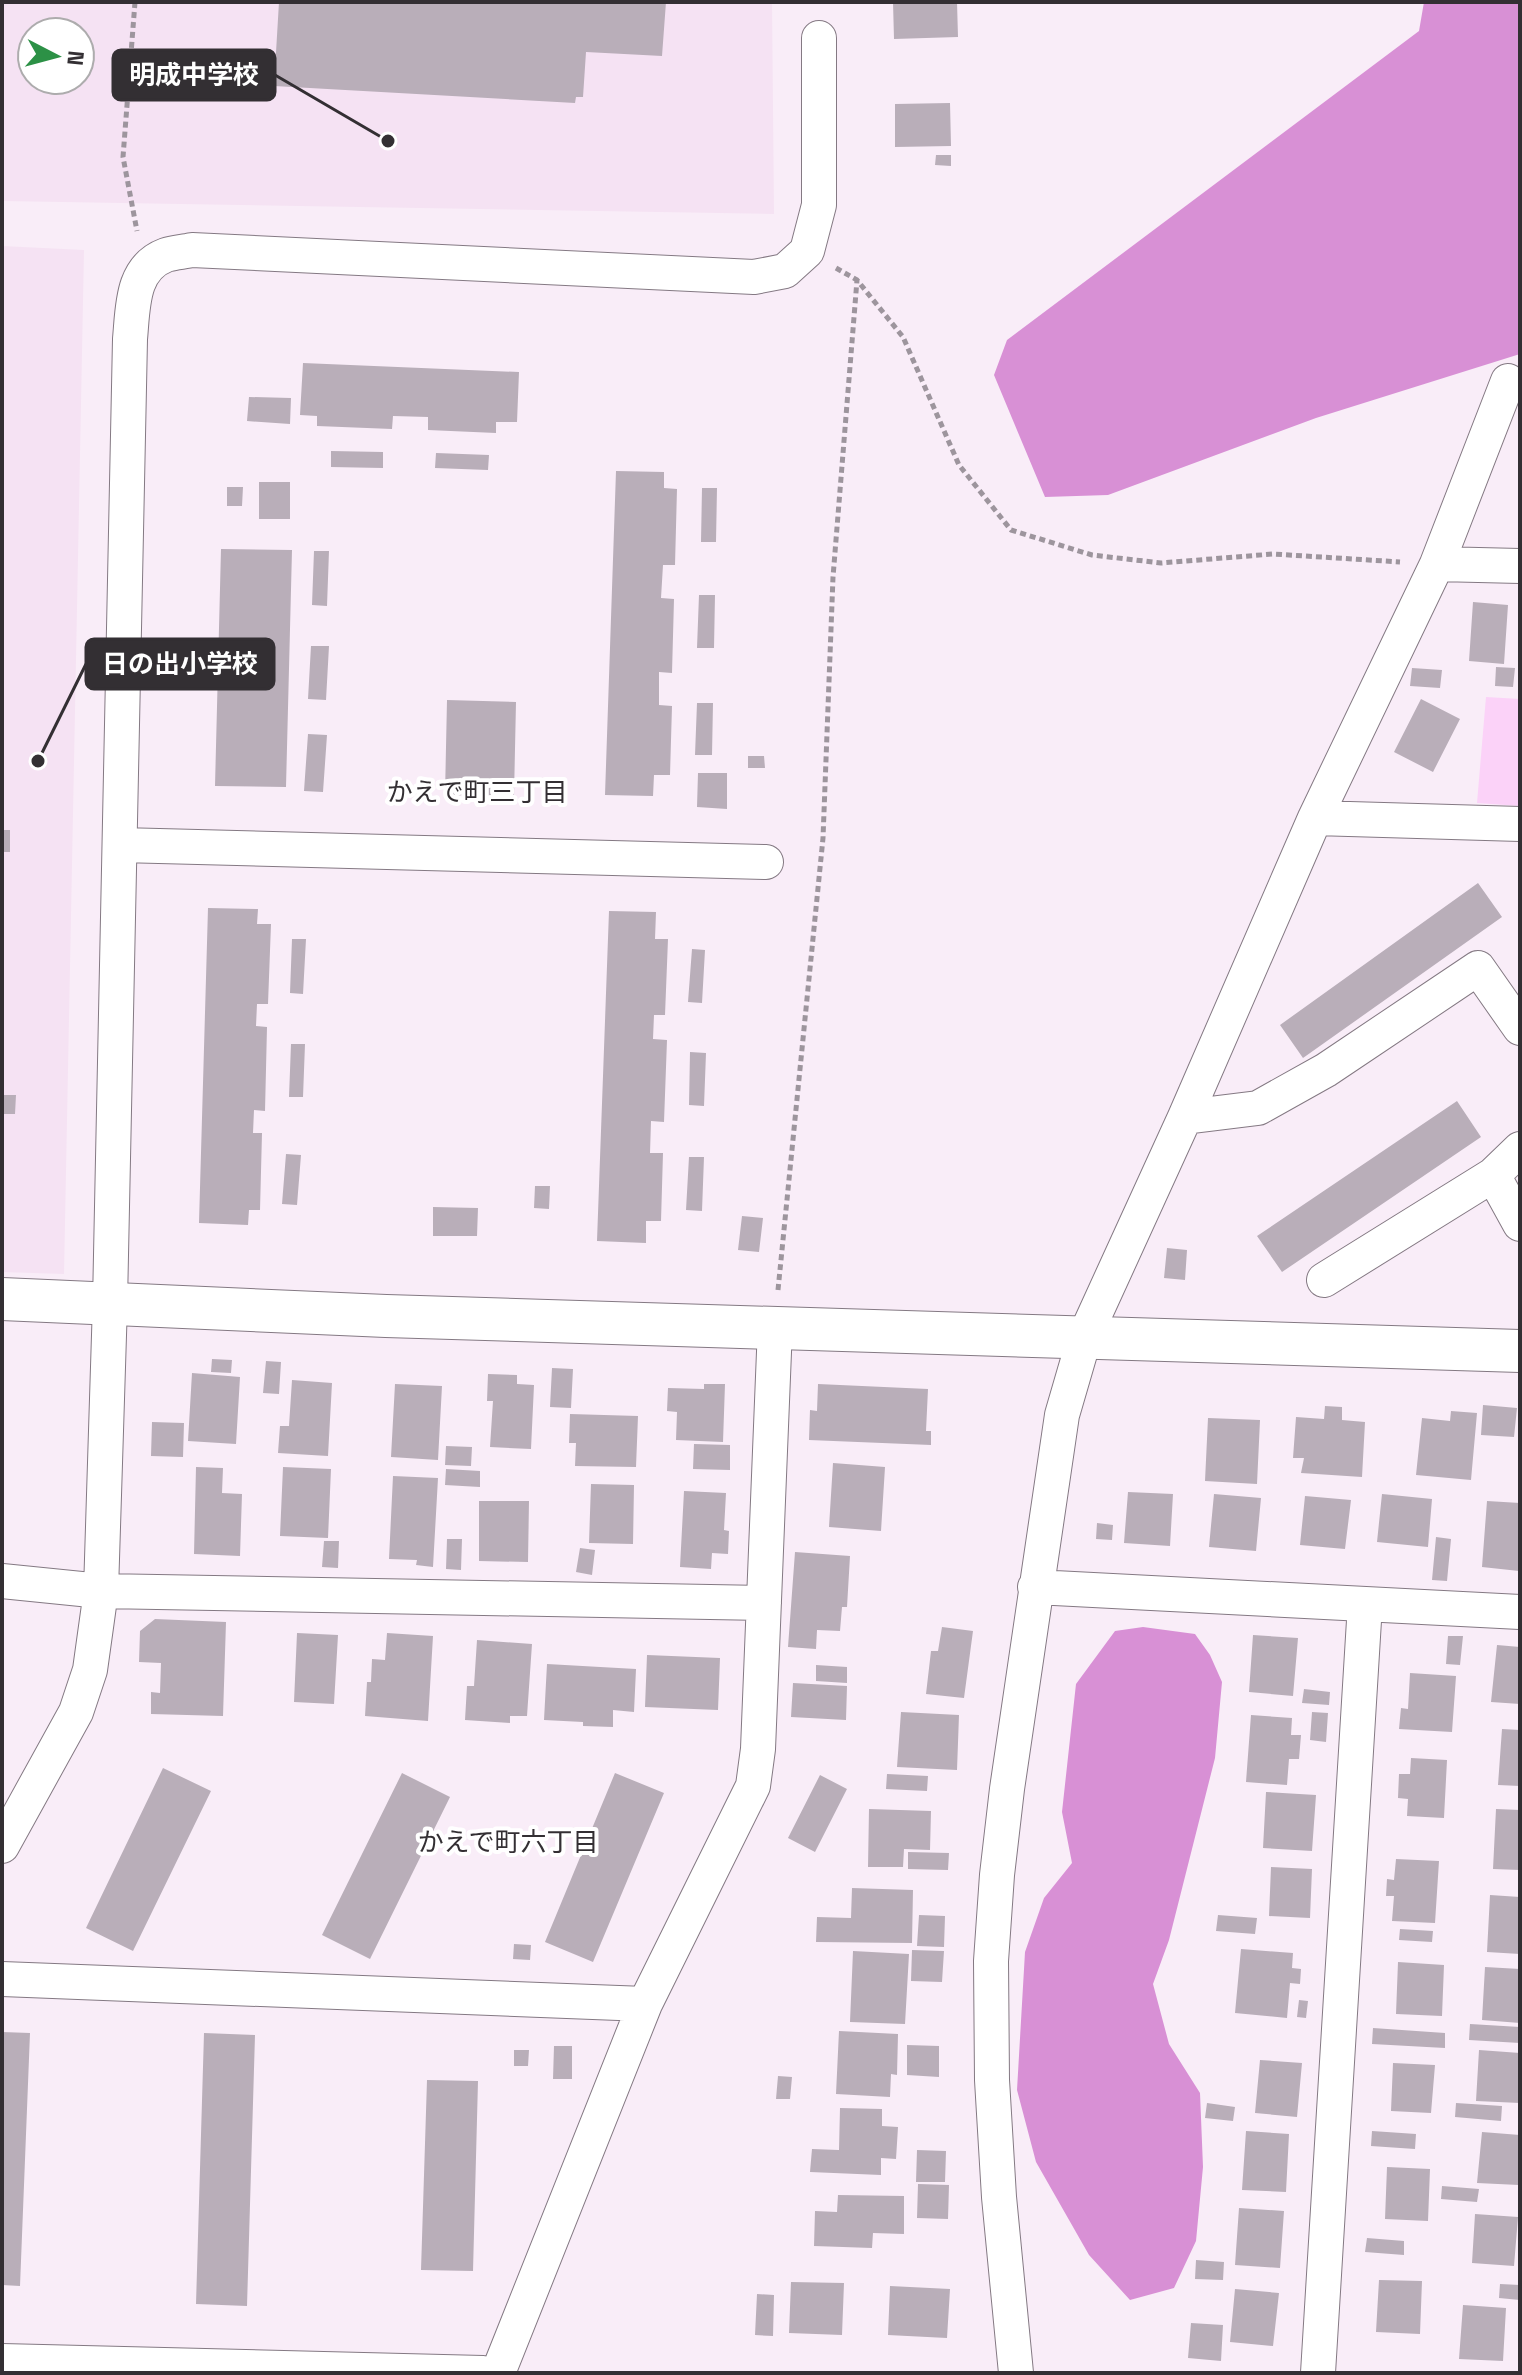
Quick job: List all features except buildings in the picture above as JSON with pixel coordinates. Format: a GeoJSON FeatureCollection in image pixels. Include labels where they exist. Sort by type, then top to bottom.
{"type":"FeatureCollection","features":[{"type":"Feature","properties":{"kind":"street"},"geometry":{"type":"LineString","coordinates":[[4,1839],[76,1712],[90,1670],[101,1591],[130,339],[135,288],[146,269],[165,255],[192,250],[754,277],[785,271],[807,251],[819,205],[819,38]]}},
{"type":"Feature","properties":{"kind":"street"},"geometry":{"type":"LineString","coordinates":[[1016,2373],[997,2168],[992,2080],[991,1961],[997,1875],[1035,1587],[1062,1415],[1085,1336],[1185,1117],[1315,818],[1437,564],[1508,381]]}},
{"type":"Feature","properties":{"kind":"street"},"geometry":{"type":"LineString","coordinates":[[1437,564],[1520,566]]}},
{"type":"Feature","properties":{"kind":"street"},"geometry":{"type":"LineString","coordinates":[[1315,818],[1520,824]]}},
{"type":"Feature","properties":{"kind":"street"},"geometry":{"type":"LineString","coordinates":[[120,845],[766,862]]}},
{"type":"Feature","properties":{"kind":"street"},"geometry":{"type":"LineString","coordinates":[[1185,1117],[1258,1108],[1326,1070],[1478,968],[1520,1028]]}},
{"type":"Feature","properties":{"kind":"street"},"geometry":{"type":"LineString","coordinates":[[1324,1280],[1493,1175],[1520,1149]]}},
{"type":"Feature","properties":{"kind":"street"},"geometry":{"type":"LineString","coordinates":[[1493,1175],[1520,1224]]}},
{"type":"Feature","properties":{"kind":"street"},"geometry":{"type":"LineString","coordinates":[[2,1299],[386,1316],[1520,1351]]}},
{"type":"Feature","properties":{"kind":"street"},"geometry":{"type":"LineString","coordinates":[[498,2373],[645,2004],[753,1786],[758,1749],[775,1327]]}},
{"type":"Feature","properties":{"kind":"street"},"geometry":{"type":"LineString","coordinates":[[2,1581],[101,1591],[764,1603]]}},
{"type":"Feature","properties":{"kind":"street"},"geometry":{"type":"LineString","coordinates":[[1035,1587],[1520,1612]]}},
{"type":"Feature","properties":{"kind":"street"},"geometry":{"type":"LineString","coordinates":[[1318,2373],[1365,1604]]}},
{"type":"Feature","properties":{"kind":"street"},"geometry":{"type":"LineString","coordinates":[[2,1979],[645,2004]]}},
{"type":"Feature","properties":{"kind":"street"},"geometry":{"type":"LineString","coordinates":[[2,2361],[483,2373]]}},
{"type":"Feature","properties":{"kind":"path"},"geometry":{"type":"LineString","coordinates":[[135,2],[123,157],[146,269]]}},
{"type":"Feature","properties":{"kind":"path"},"geometry":{"type":"LineString","coordinates":[[807,251],[857,280],[903,337],[959,465],[1011,530],[1092,555],[1161,563],[1273,554],[1437,564]]}},
{"type":"Feature","properties":{"kind":"path"},"geometry":{"type":"LineString","coordinates":[[775,1327],[823,838],[833,577],[857,280]]}},
{"type":"Feature","properties":{"kind":"shaded area"},"geometry":{"type":"Polygon","coordinates":[[[2,2],[772,2],[774,214],[2,201],[2,2]]]}},
{"type":"Feature","properties":{"kind":"shaded area"},"geometry":{"type":"Polygon","coordinates":[[[1424,2],[1520,2],[1520,354],[1316,418],[1108,495],[1045,497],[994,375],[1007,340],[1419,31],[1424,2]]]}},
{"type":"Feature","properties":{"kind":"shaded area"},"geometry":{"type":"Polygon","coordinates":[[[2,246],[84,250],[64,1274],[2,1272],[2,246]]]}},
{"type":"Feature","properties":{"kind":"shaded area"},"geometry":{"type":"Polygon","coordinates":[[[1486,697],[1520,699],[1520,806],[1477,803],[1486,697]]]}},
{"type":"Feature","properties":{"kind":"shaded area"},"geometry":{"type":"Polygon","coordinates":[[[1143,1627],[1195,1634],[1210,1655],[1222,1682],[1215,1758],[1169,1940],[1153,1984],[1169,2044],[1200,2093],[1203,2167],[1196,2241],[1174,2288],[1130,2300],[1089,2255],[1036,2162],[1017,2090],[1025,1952],[1044,1898],[1072,1863],[1062,1812],[1076,1684],[1115,1631],[1143,1627]]]}},
{"type":"Feature","properties":{"kind":"place","name":"明成中学校"},"geometry":{"type":"Point","coordinates":[388,141]}},
{"type":"Feature","properties":{"kind":"place","name":"日の出小学校"},"geometry":{"type":"Point","coordinates":[38,761]}},
{"type":"Feature","properties":{"kind":"district","name":"かえで町三丁目"},"geometry":{"type":"Point","coordinates":[477,792]}},
{"type":"Feature","properties":{"kind":"district","name":"かえで町六丁目"},"geometry":{"type":"Point","coordinates":[508,1842]}}]}
